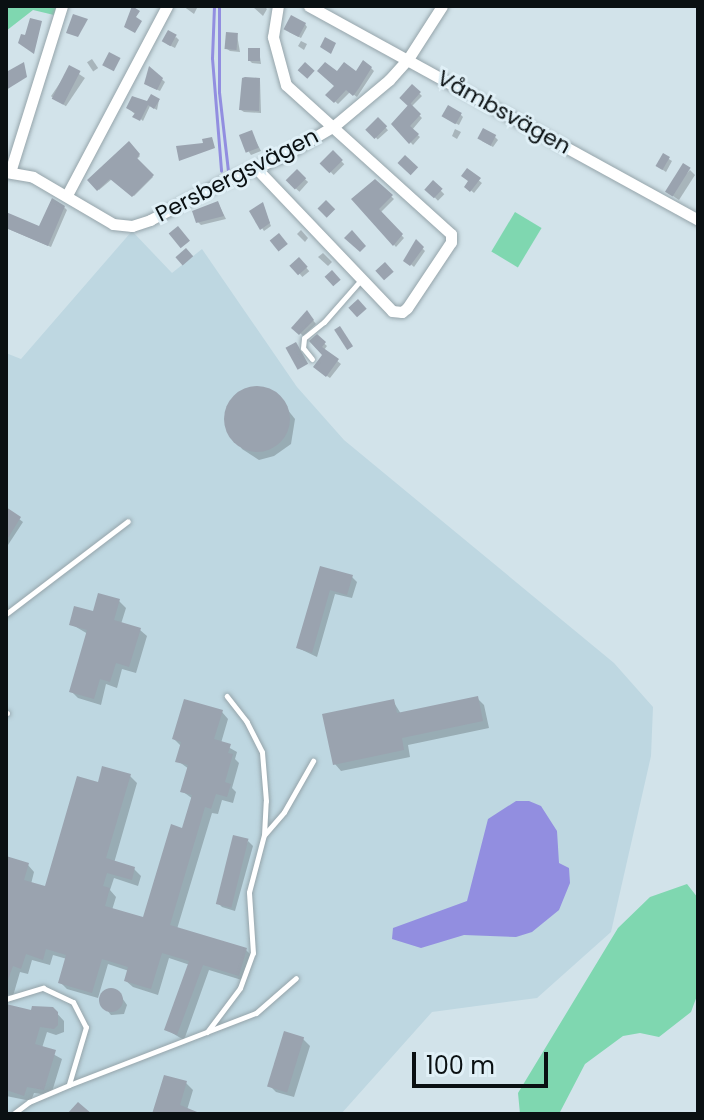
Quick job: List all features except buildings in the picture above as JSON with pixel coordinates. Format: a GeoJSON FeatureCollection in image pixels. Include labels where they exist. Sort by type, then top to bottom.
{"type":"FeatureCollection","features":[{"type":"Feature","properties":{"kind":"street"},"geometry":{"type":"LineString","coordinates":[[8,172],[62,6]]}},
{"type":"Feature","properties":{"kind":"street"},"geometry":{"type":"LineString","coordinates":[[67,195],[167,6]]}},
{"type":"Feature","properties":{"kind":"street"},"geometry":{"type":"LineString","coordinates":[[256,168],[386,307],[397,313],[407,308],[451,242],[451,234],[283,78],[273,37],[278,6]]}},
{"type":"Feature","properties":{"kind":"street","name":"Våmbsvägen"},"geometry":{"type":"LineString","coordinates":[[309,6],[698,220]]}},
{"type":"Feature","properties":{"kind":"street","name":"Persbergsvägen"},"geometry":{"type":"LineString","coordinates":[[8,172],[33,177],[113,224],[132,226],[256,168],[334,126],[389,80],[408,59],[442,6]]}},
{"type":"Feature","properties":{"kind":"lane"},"geometry":{"type":"LineString","coordinates":[[312,359],[303,348],[304,338],[324,322],[361,280]]}},
{"type":"Feature","properties":{"kind":"lane"},"geometry":{"type":"LineString","coordinates":[[6,614],[128,521]]}},
{"type":"Feature","properties":{"kind":"lane"},"geometry":{"type":"LineString","coordinates":[[207,1032],[240,988],[253,953],[249,892],[264,835],[266,801],[262,752],[247,722],[227,696]]}},
{"type":"Feature","properties":{"kind":"lane"},"geometry":{"type":"LineString","coordinates":[[264,835],[284,812],[313,761]]}},
{"type":"Feature","properties":{"kind":"lane"},"geometry":{"type":"LineString","coordinates":[[13,1114],[29,1102],[69,1085],[256,1013],[296,978]]}},
{"type":"Feature","properties":{"kind":"lane"},"geometry":{"type":"LineString","coordinates":[[6,999],[43,988],[73,1002],[86,1027],[69,1085]]}},
{"type":"Feature","properties":{"kind":"shaded area"},"geometry":{"type":"Polygon","coordinates":[[[132,231],[172,273],[202,249],[297,387],[344,440],[614,663],[653,707],[651,756],[611,932],[537,998],[432,1012],[341,1114],[6,1114],[6,353],[21,359],[132,231]]]}},
{"type":"Feature","properties":{"kind":"shaded area"},"geometry":{"type":"Polygon","coordinates":[[[516,801],[529,801],[541,806],[557,831],[559,863],[569,868],[570,883],[559,910],[532,932],[516,937],[464,935],[421,948],[392,939],[393,928],[467,901],[488,819],[516,801]]]}},
{"type":"Feature","properties":{"kind":"green space"},"geometry":{"type":"Polygon","coordinates":[[[6,6],[56,6],[54,15],[33,10],[6,31],[6,6]]]}},
{"type":"Feature","properties":{"kind":"green space"},"geometry":{"type":"Polygon","coordinates":[[[515,212],[542,228],[518,267],[491,251],[515,212]]]}},
{"type":"Feature","properties":{"kind":"green space"},"geometry":{"type":"Polygon","coordinates":[[[687,884],[698,898],[698,993],[691,1012],[659,1037],[640,1033],[623,1036],[585,1064],[559,1114],[520,1114],[518,1093],[618,928],[650,897],[687,884]]]}},
{"type":"Feature","properties":{"kind":"waterway"},"geometry":{"type":"LineString","coordinates":[[214,6],[212,58],[221,171]]}},
{"type":"Feature","properties":{"kind":"waterway"},"geometry":{"type":"LineString","coordinates":[[219,6],[219,92],[228,171]]}}]}
